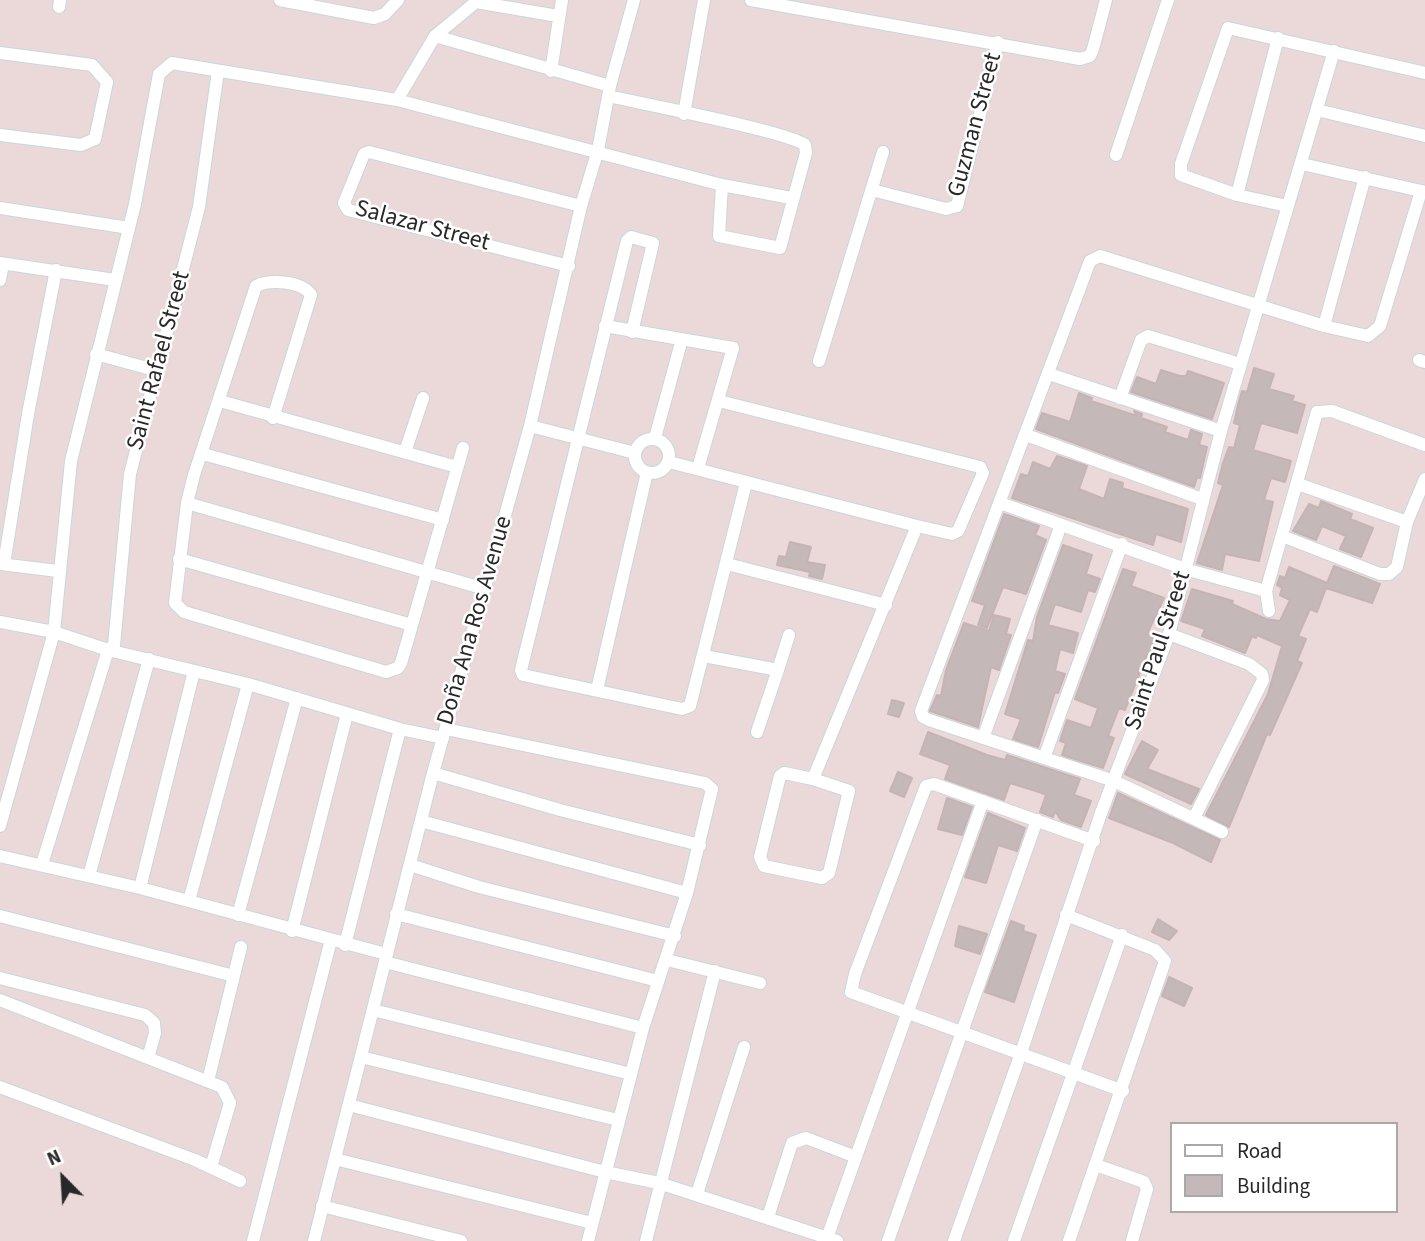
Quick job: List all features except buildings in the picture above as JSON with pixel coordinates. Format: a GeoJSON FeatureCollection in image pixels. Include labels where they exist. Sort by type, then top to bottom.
{"type":"FeatureCollection","features":[{"type":"Feature","properties":{"kind":"street"},"geometry":{"type":"LineString","coordinates":[[280,0],[374,18],[385,15],[398,0]]}},
{"type":"Feature","properties":{"kind":"street"},"geometry":{"type":"LineString","coordinates":[[551,71],[562,0]]}},
{"type":"Feature","properties":{"kind":"street","name":"Doña Ana Ros Avenue"},"geometry":{"type":"LineString","coordinates":[[314,1241],[433,773],[530,426],[581,206],[598,150],[609,91],[634,0]]}},
{"type":"Feature","properties":{"kind":"street"},"geometry":{"type":"LineString","coordinates":[[684,114],[704,0]]}},
{"type":"Feature","properties":{"kind":"street"},"geometry":{"type":"LineString","coordinates":[[751,0],[998,42],[1080,60],[1090,56],[1093,50],[1106,0]]}},
{"type":"Feature","properties":{"kind":"street"},"geometry":{"type":"LineString","coordinates":[[1116,155],[1168,0]]}},
{"type":"Feature","properties":{"kind":"street"},"geometry":{"type":"LineString","coordinates":[[397,100],[435,36],[477,2],[558,16]]}},
{"type":"Feature","properties":{"kind":"street"},"geometry":{"type":"LineString","coordinates":[[1287,206],[1237,195],[1181,175],[1181,163],[1224,33],[1234,27],[1425,73]]}},
{"type":"Feature","properties":{"kind":"street"},"geometry":{"type":"LineString","coordinates":[[435,36],[684,114],[803,143],[806,153],[791,198],[782,247],[775,249],[719,236],[722,185]]}},
{"type":"Feature","properties":{"kind":"street"},"geometry":{"type":"LineString","coordinates":[[1237,195],[1278,38]]}},
{"type":"Feature","properties":{"kind":"street","name":"Guzman Street"},"geometry":{"type":"LineString","coordinates":[[872,190],[946,209],[957,206],[998,42]]}},
{"type":"Feature","properties":{"kind":"street","name":"Saint Paul Street"},"geometry":{"type":"LineString","coordinates":[[954,1241],[1021,1053],[1066,915],[1169,634],[1188,570],[1202,499],[1220,431],[1334,51]]}},
{"type":"Feature","properties":{"kind":"street"},"geometry":{"type":"LineString","coordinates":[[0,53],[92,65],[107,82],[95,139],[89,143],[81,145],[0,135]]}},
{"type":"Feature","properties":{"kind":"street"},"geometry":{"type":"LineString","coordinates":[[0,826],[54,632],[71,461],[129,228],[159,74],[172,63],[397,100],[598,150],[722,185],[791,198]]}},
{"type":"Feature","properties":{"kind":"street","name":"Saint Rafael Street"},"geometry":{"type":"LineString","coordinates":[[41,864],[108,650],[114,645],[130,474],[199,207],[218,71]]}},
{"type":"Feature","properties":{"kind":"street"},"geometry":{"type":"LineString","coordinates":[[1317,110],[1425,136]]}},
{"type":"Feature","properties":{"kind":"street","name":"Salazar Street"},"geometry":{"type":"LineString","coordinates":[[569,266],[348,210],[344,203],[364,154],[369,152],[581,206]]}},
{"type":"Feature","properties":{"kind":"street"},"geometry":{"type":"LineString","coordinates":[[819,361],[883,152]]}},
{"type":"Feature","properties":{"kind":"street"},"geometry":{"type":"LineString","coordinates":[[1222,832],[1114,781],[929,720],[923,717],[921,711],[1088,264],[1096,257],[1324,326],[1368,336],[1377,330],[1423,192],[1302,164]]}},
{"type":"Feature","properties":{"kind":"street"},"geometry":{"type":"LineString","coordinates":[[1324,326],[1365,177]]}},
{"type":"Feature","properties":{"kind":"street"},"geometry":{"type":"LineString","coordinates":[[0,208],[129,228]]}},
{"type":"Feature","properties":{"kind":"street"},"geometry":{"type":"LineString","coordinates":[[632,332],[653,243],[651,240],[631,237],[627,241],[605,326],[521,672],[528,678],[687,708],[694,698],[746,483]]}},
{"type":"Feature","properties":{"kind":"street"},"geometry":{"type":"LineString","coordinates":[[0,280],[1,264],[114,280]]}},
{"type":"Feature","properties":{"kind":"street"},"geometry":{"type":"LineString","coordinates":[[56,270],[2,564],[58,571]]}},
{"type":"Feature","properties":{"kind":"street"},"geometry":{"type":"LineString","coordinates":[[273,418],[311,295],[302,287],[269,282],[256,286],[187,503],[175,604],[184,612],[386,672],[398,668],[463,448]]}},
{"type":"Feature","properties":{"kind":"street"},"geometry":{"type":"LineString","coordinates":[[605,326],[733,348],[698,468]]}},
{"type":"Feature","properties":{"kind":"street"},"geometry":{"type":"LineString","coordinates":[[1120,397],[1141,340],[1147,336],[1240,364]]}},
{"type":"Feature","properties":{"kind":"street"},"geometry":{"type":"LineString","coordinates":[[655,438],[682,339]]}},
{"type":"Feature","properties":{"kind":"street"},"geometry":{"type":"LineString","coordinates":[[96,354],[158,371]]}},
{"type":"Feature","properties":{"kind":"street"},"geometry":{"type":"LineString","coordinates":[[1049,374],[1220,431]]}},
{"type":"Feature","properties":{"kind":"street"},"geometry":{"type":"LineString","coordinates":[[405,452],[423,398]]}},
{"type":"Feature","properties":{"kind":"street"},"geometry":{"type":"LineString","coordinates":[[220,401],[273,418],[457,467]]}},
{"type":"Feature","properties":{"kind":"street"},"geometry":{"type":"LineString","coordinates":[[668,462],[952,534],[958,531],[983,476],[981,468],[719,401]]}},
{"type":"Feature","properties":{"kind":"street"},"geometry":{"type":"LineString","coordinates":[[1269,611],[1266,591],[1298,485],[1313,418],[1321,410],[1425,444]]}},
{"type":"Feature","properties":{"kind":"street"},"geometry":{"type":"LineString","coordinates":[[530,426],[635,453]]}},
{"type":"Feature","properties":{"kind":"street"},"geometry":{"type":"LineString","coordinates":[[1026,435],[1202,499]]}},
{"type":"Feature","properties":{"kind":"street"},"geometry":{"type":"LineString","coordinates":[[655,438],[638,444],[635,461],[647,472],[656,473],[668,462]]}},
{"type":"Feature","properties":{"kind":"street"},"geometry":{"type":"LineString","coordinates":[[655,438],[667,447],[668,462]]}},
{"type":"Feature","properties":{"kind":"street"},"geometry":{"type":"LineString","coordinates":[[202,454],[443,520]]}},
{"type":"Feature","properties":{"kind":"street"},"geometry":{"type":"LineString","coordinates":[[597,690],[647,472]]}},
{"type":"Feature","properties":{"kind":"street"},"geometry":{"type":"LineString","coordinates":[[1282,536],[1385,575],[1397,567],[1407,522],[1425,479]]}},
{"type":"Feature","properties":{"kind":"street"},"geometry":{"type":"LineString","coordinates":[[1298,485],[1407,522]]}},
{"type":"Feature","properties":{"kind":"street"},"geometry":{"type":"LineString","coordinates":[[187,503],[485,589]]}},
{"type":"Feature","properties":{"kind":"street"},"geometry":{"type":"LineString","coordinates":[[1000,503],[1122,544],[1188,570],[1266,591]]}},
{"type":"Feature","properties":{"kind":"street"},"geometry":{"type":"LineString","coordinates":[[983,738],[1061,525]]}},
{"type":"Feature","properties":{"kind":"street"},"geometry":{"type":"LineString","coordinates":[[813,779],[917,526]]}},
{"type":"Feature","properties":{"kind":"street"},"geometry":{"type":"LineString","coordinates":[[1044,758],[1122,544]]}},
{"type":"Feature","properties":{"kind":"street"},"geometry":{"type":"LineString","coordinates":[[179,559],[412,625]]}},
{"type":"Feature","properties":{"kind":"street"},"geometry":{"type":"LineString","coordinates":[[727,564],[886,605]]}},
{"type":"Feature","properties":{"kind":"street"},"geometry":{"type":"LineString","coordinates":[[0,623],[54,632],[108,650],[248,684],[401,729],[444,734],[705,783],[711,787],[712,793],[687,893],[643,1028],[588,1241]]}},
{"type":"Feature","properties":{"kind":"street"},"geometry":{"type":"LineString","coordinates":[[1169,634],[1249,664],[1262,674],[1263,680],[1194,818]]}},
{"type":"Feature","properties":{"kind":"street"},"geometry":{"type":"LineString","coordinates":[[757,732],[789,635]]}},
{"type":"Feature","properties":{"kind":"street"},"geometry":{"type":"LineString","coordinates":[[704,656],[778,670]]}},
{"type":"Feature","properties":{"kind":"street"},"geometry":{"type":"LineString","coordinates":[[89,876],[149,659]]}},
{"type":"Feature","properties":{"kind":"street"},"geometry":{"type":"LineString","coordinates":[[140,888],[194,671]]}},
{"type":"Feature","properties":{"kind":"street"},"geometry":{"type":"LineString","coordinates":[[189,901],[248,684]]}},
{"type":"Feature","properties":{"kind":"street"},"geometry":{"type":"LineString","coordinates":[[238,915],[297,698]]}},
{"type":"Feature","properties":{"kind":"street"},"geometry":{"type":"LineString","coordinates":[[292,931],[347,714]]}},
{"type":"Feature","properties":{"kind":"street"},"geometry":{"type":"LineString","coordinates":[[345,945],[401,729]]}},
{"type":"Feature","properties":{"kind":"street"},"geometry":{"type":"LineString","coordinates":[[433,773],[561,810],[700,845]]}},
{"type":"Feature","properties":{"kind":"street"},"geometry":{"type":"LineString","coordinates":[[784,773],[813,779],[849,791],[829,873],[822,878],[764,866],[760,857],[780,776],[784,773]]}},
{"type":"Feature","properties":{"kind":"street"},"geometry":{"type":"LineString","coordinates":[[1094,841],[934,784],[926,786],[850,989],[852,995],[908,1012],[1122,1091]]}},
{"type":"Feature","properties":{"kind":"street"},"geometry":{"type":"LineString","coordinates":[[349,1105],[605,1172],[659,1183],[832,1239],[856,1157],[983,801]]}},
{"type":"Feature","properties":{"kind":"street"},"geometry":{"type":"LineString","coordinates":[[888,1241],[1037,820]]}},
{"type":"Feature","properties":{"kind":"street"},"geometry":{"type":"LineString","coordinates":[[421,821],[687,893]]}},
{"type":"Feature","properties":{"kind":"street"},"geometry":{"type":"LineString","coordinates":[[0,856],[189,901],[643,1028]]}},
{"type":"Feature","properties":{"kind":"street"},"geometry":{"type":"LineString","coordinates":[[410,865],[479,887],[675,936]]}},
{"type":"Feature","properties":{"kind":"street"},"geometry":{"type":"LineString","coordinates":[[396,914],[658,981]]}},
{"type":"Feature","properties":{"kind":"street"},"geometry":{"type":"LineString","coordinates":[[1066,915],[1156,950],[1165,961],[1069,1241]]}},
{"type":"Feature","properties":{"kind":"street"},"geometry":{"type":"LineString","coordinates":[[0,916],[234,976]]}},
{"type":"Feature","properties":{"kind":"street"},"geometry":{"type":"LineString","coordinates":[[1014,1241],[1071,1072],[1122,935]]}},
{"type":"Feature","properties":{"kind":"street"},"geometry":{"type":"LineString","coordinates":[[253,1241],[331,940]]}},
{"type":"Feature","properties":{"kind":"street"},"geometry":{"type":"LineString","coordinates":[[208,1081],[242,947]]}},
{"type":"Feature","properties":{"kind":"street"},"geometry":{"type":"LineString","coordinates":[[667,960],[760,983]]}},
{"type":"Feature","properties":{"kind":"street"},"geometry":{"type":"LineString","coordinates":[[646,1241],[715,971]]}},
{"type":"Feature","properties":{"kind":"street"},"geometry":{"type":"LineString","coordinates":[[0,978],[145,1015],[153,1023],[155,1033],[148,1058]]}},
{"type":"Feature","properties":{"kind":"street"},"geometry":{"type":"LineString","coordinates":[[0,1000],[222,1087],[230,1103],[212,1167]]}},
{"type":"Feature","properties":{"kind":"street"},"geometry":{"type":"LineString","coordinates":[[373,1010],[631,1074]]}},
{"type":"Feature","properties":{"kind":"street"},"geometry":{"type":"LineString","coordinates":[[697,1195],[744,1047]]}},
{"type":"Feature","properties":{"kind":"street"},"geometry":{"type":"LineString","coordinates":[[361,1057],[618,1120]]}},
{"type":"Feature","properties":{"kind":"street"},"geometry":{"type":"LineString","coordinates":[[0,1087],[212,1167],[240,1181]]}},
{"type":"Feature","properties":{"kind":"street"},"geometry":{"type":"LineString","coordinates":[[768,1217],[792,1143],[806,1138],[856,1157]]}},
{"type":"Feature","properties":{"kind":"street"},"geometry":{"type":"LineString","coordinates":[[335,1159],[592,1223]]}},
{"type":"Feature","properties":{"kind":"street"},"geometry":{"type":"LineString","coordinates":[[1096,1165],[1144,1182],[1147,1189],[1132,1241]]}},
{"type":"Feature","properties":{"kind":"street"},"geometry":{"type":"LineString","coordinates":[[322,1206],[461,1241]]}}]}
